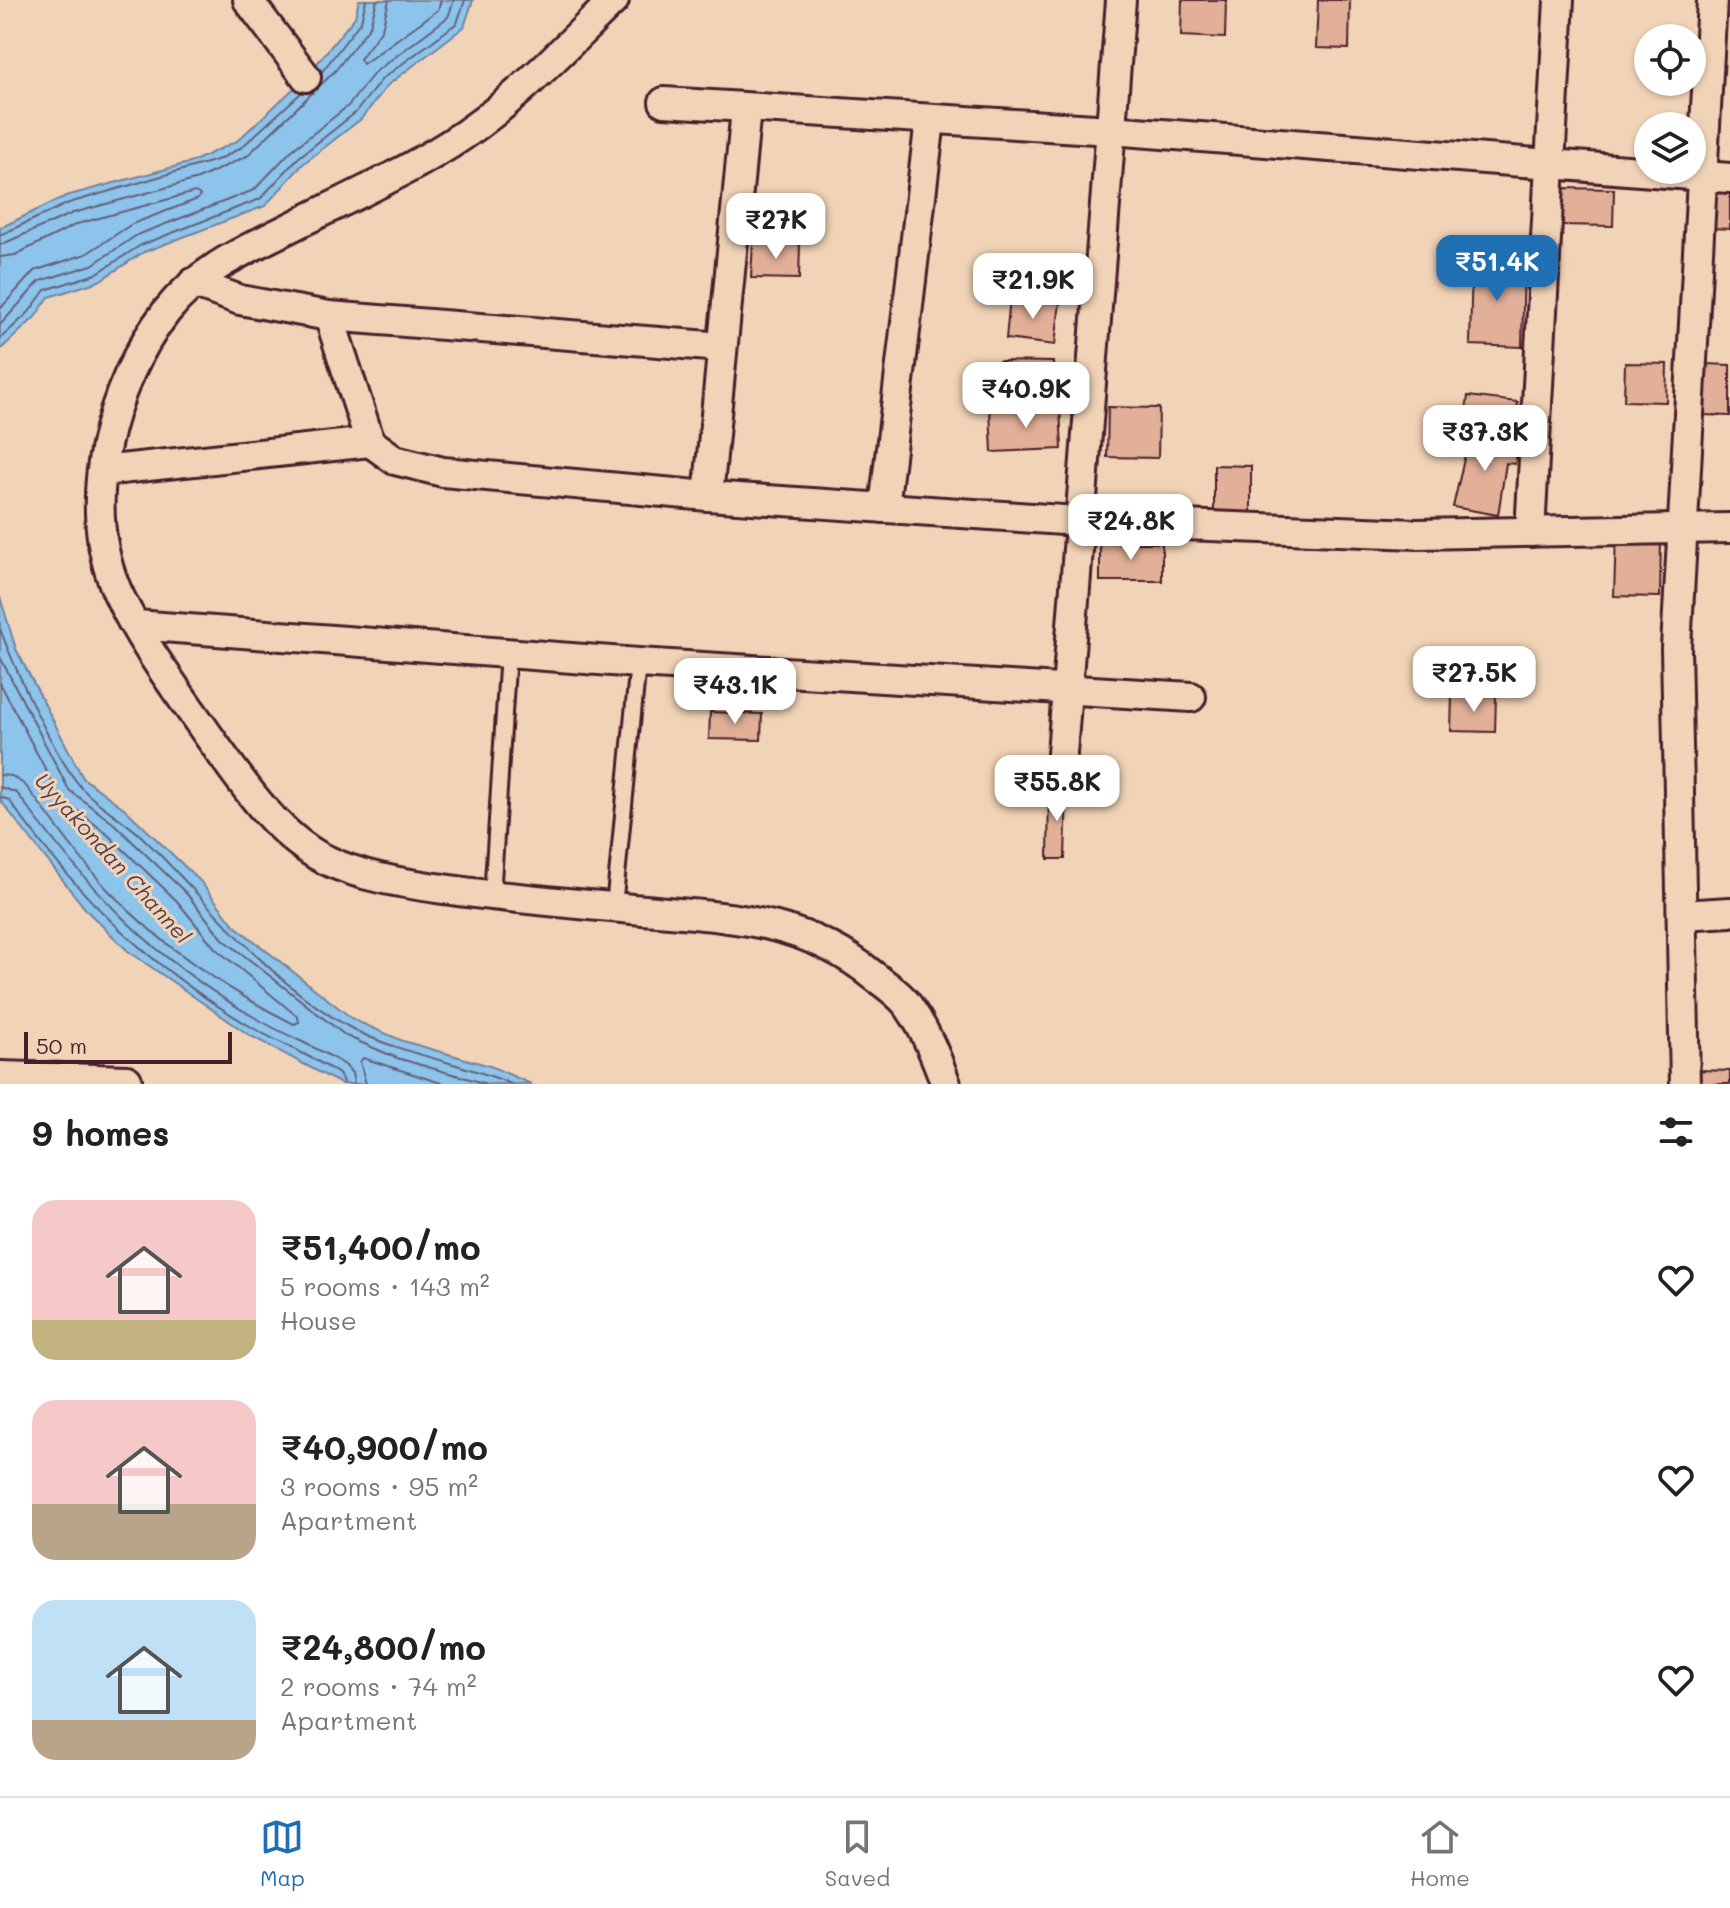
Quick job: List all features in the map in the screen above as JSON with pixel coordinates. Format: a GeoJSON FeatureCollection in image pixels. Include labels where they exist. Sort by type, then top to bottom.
{"type":"FeatureCollection","features":[{"type":"Feature","properties":{"kind":"street"},"geometry":{"type":"LineString","coordinates":[[248,0],[306,77]]}},
{"type":"Feature","properties":{"kind":"street"},"geometry":{"type":"LineString","coordinates":[[614,0],[519,90],[453,142],[235,253],[193,283],[167,311],[144,345],[122,395],[102,471],[100,513],[107,561],[117,591],[157,662],[227,762],[273,818],[300,844],[324,859],[361,873],[492,896],[768,922],[806,935],[856,961],[907,1003],[929,1041],[946,1084]]}},
{"type":"Feature","properties":{"kind":"street"},"geometry":{"type":"LineString","coordinates":[[1060,779],[1121,0]]}},
{"type":"Feature","properties":{"kind":"street"},"geometry":{"type":"LineString","coordinates":[[1530,532],[1559,0]]}},
{"type":"Feature","properties":{"kind":"street"},"geometry":{"type":"LineString","coordinates":[[1705,112],[1712,0]]}},
{"type":"Feature","properties":{"kind":"street"},"geometry":{"type":"LineString","coordinates":[[664,102],[1111,130],[1634,171]]}},
{"type":"Feature","properties":{"kind":"street"},"geometry":{"type":"LineString","coordinates":[[708,496],[746,109]]}},
{"type":"Feature","properties":{"kind":"street"},"geometry":{"type":"LineString","coordinates":[[884,508],[930,120]]}},
{"type":"Feature","properties":{"kind":"street"},"geometry":{"type":"LineString","coordinates":[[1706,176],[1730,178]]}},
{"type":"Feature","properties":{"kind":"street"},"geometry":{"type":"LineString","coordinates":[[1685,1084],[1676,648],[1701,184]]}},
{"type":"Feature","properties":{"kind":"street"},"geometry":{"type":"LineString","coordinates":[[193,283],[240,300],[329,316],[722,347]]}},
{"type":"Feature","properties":{"kind":"street"},"geometry":{"type":"LineString","coordinates":[[329,316],[370,442],[395,460],[443,472],[708,496],[1078,521],[1417,534],[1730,528]]}},
{"type":"Feature","properties":{"kind":"street"},"geometry":{"type":"LineString","coordinates":[[102,471],[370,442]]}},
{"type":"Feature","properties":{"kind":"street"},"geometry":{"type":"LineString","coordinates":[[136,625],[638,663],[1068,687],[1191,697]]}},
{"type":"Feature","properties":{"kind":"street"},"geometry":{"type":"LineString","coordinates":[[1682,915],[1730,912]]}},
{"type":"Feature","properties":{"kind":"street"},"geometry":{"type":"LineString","coordinates":[[0,1076],[127,1080]]}},
{"type":"Feature","properties":{"kind":"lane"},"geometry":{"type":"LineString","coordinates":[[492,896],[508,653]]}},
{"type":"Feature","properties":{"kind":"lane"},"geometry":{"type":"LineString","coordinates":[[614,907],[638,663]]}},
{"type":"Feature","properties":{"kind":"water"},"geometry":{"type":"Polygon","coordinates":[[[359,0],[473,0],[464,27],[388,85],[361,119],[303,164],[265,206],[144,252],[99,281],[49,297],[35,317],[0,350],[0,228],[66,196],[192,162],[237,141],[306,77],[355,17],[359,0]]]}},
{"type":"Feature","properties":{"kind":"water","name":"Uyyakondan Channel"},"geometry":{"type":"Polygon","coordinates":[[[0,597],[16,649],[83,778],[125,809],[200,881],[235,926],[354,1020],[403,1041],[490,1066],[531,1084],[341,1084],[249,1035],[128,951],[87,911],[0,800],[0,597]]]}},
{"type":"Feature","properties":{"kind":"building"},"geometry":{"type":"Polygon","coordinates":[[[1182,0],[1226,0],[1225,38],[1181,36],[1182,0]]]}},
{"type":"Feature","properties":{"kind":"building"},"geometry":{"type":"Polygon","coordinates":[[[1318,0],[1350,0],[1349,49],[1316,48],[1318,0]]]}},
{"type":"Feature","properties":{"kind":"building"},"geometry":{"type":"Polygon","coordinates":[[[1713,185],[1730,185],[1730,229],[1712,228],[1713,185]]]}},
{"type":"Feature","properties":{"kind":"building"},"geometry":{"type":"Polygon","coordinates":[[[1560,188],[1614,189],[1613,226],[1559,225],[1560,188]]]}},
{"type":"Feature","properties":{"kind":"building"},"geometry":{"type":"Polygon","coordinates":[[[753,242],[800,244],[799,279],[751,278],[753,242]]]}},
{"type":"Feature","properties":{"kind":"building"},"geometry":{"type":"Polygon","coordinates":[[[1472,259],[1524,261],[1522,347],[1470,345],[1472,259]]]}},
{"type":"Feature","properties":{"kind":"building"},"geometry":{"type":"Polygon","coordinates":[[[1010,297],[1060,302],[1055,345],[1006,339],[1010,297]]]}},
{"type":"Feature","properties":{"kind":"building"},"geometry":{"type":"Polygon","coordinates":[[[999,361],[1053,362],[1052,398],[998,397],[999,361]]]}},
{"type":"Feature","properties":{"kind":"building"},"geometry":{"type":"Polygon","coordinates":[[[1625,363],[1667,364],[1666,402],[1624,401],[1625,363]]]}},
{"type":"Feature","properties":{"kind":"building"},"geometry":{"type":"Polygon","coordinates":[[[1705,364],[1730,365],[1730,416],[1702,415],[1705,364]]]}},
{"type":"Feature","properties":{"kind":"building"},"geometry":{"type":"Polygon","coordinates":[[[1468,396],[1518,402],[1514,432],[1464,425],[1468,396]]]}},
{"type":"Feature","properties":{"kind":"building"},"geometry":{"type":"Polygon","coordinates":[[[1060,407],[1062,449],[992,452],[990,410],[1060,407]]]}},
{"type":"Feature","properties":{"kind":"building"},"geometry":{"type":"Polygon","coordinates":[[[1108,407],[1159,408],[1158,458],[1107,457],[1108,407]]]}},
{"type":"Feature","properties":{"kind":"building"},"geometry":{"type":"Polygon","coordinates":[[[1470,433],[1519,440],[1515,464],[1506,463],[1498,515],[1453,507],[1470,433]]]}},
{"type":"Feature","properties":{"kind":"building"},"geometry":{"type":"Polygon","coordinates":[[[1214,465],[1251,466],[1251,519],[1214,519],[1214,465]]]}},
{"type":"Feature","properties":{"kind":"building"},"geometry":{"type":"Polygon","coordinates":[[[1616,535],[1661,537],[1660,597],[1614,596],[1616,535]]]}},
{"type":"Feature","properties":{"kind":"building"},"geometry":{"type":"Polygon","coordinates":[[[1100,543],[1162,543],[1162,581],[1100,581],[1100,543]]]}},
{"type":"Feature","properties":{"kind":"building"},"geometry":{"type":"Polygon","coordinates":[[[1452,695],[1496,696],[1495,732],[1451,731],[1452,695]]]}},
{"type":"Feature","properties":{"kind":"building"},"geometry":{"type":"Polygon","coordinates":[[[710,712],[762,714],[761,740],[709,739],[710,712]]]}},
{"type":"Feature","properties":{"kind":"building"},"geometry":{"type":"Polygon","coordinates":[[[1049,787],[1067,787],[1065,859],[1048,859],[1049,787]]]}},
{"type":"Feature","properties":{"kind":"building"},"geometry":{"type":"Polygon","coordinates":[[[1699,1070],[1730,1071],[1730,1084],[1698,1084],[1699,1070]]]}}]}
